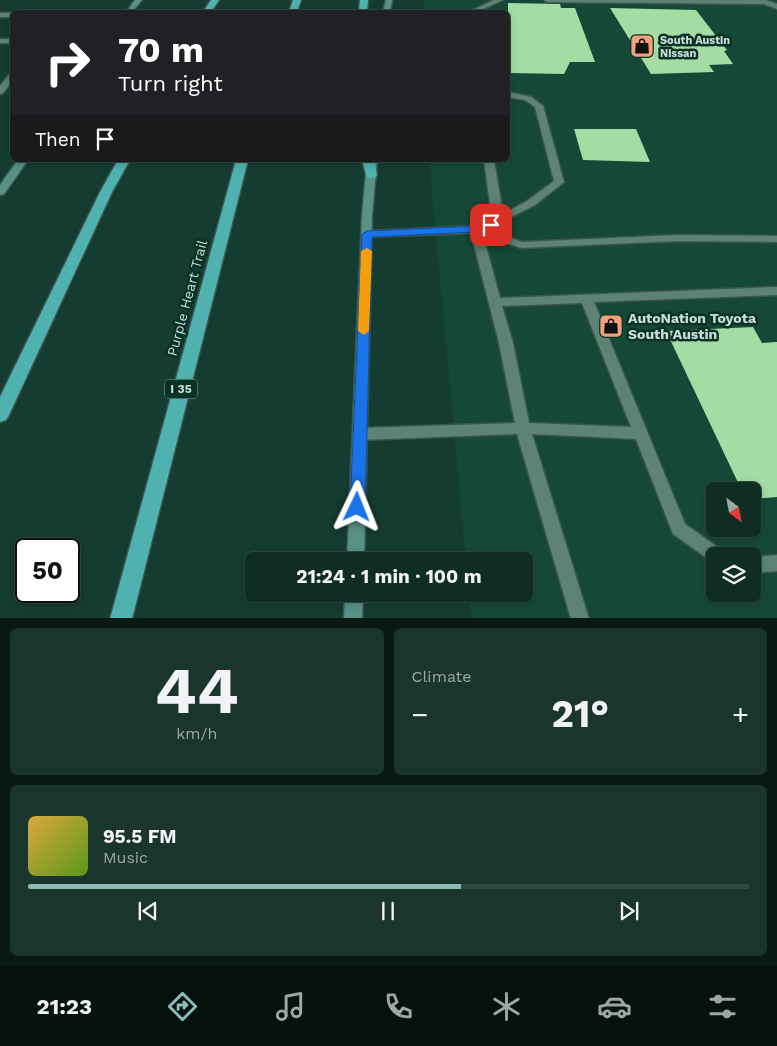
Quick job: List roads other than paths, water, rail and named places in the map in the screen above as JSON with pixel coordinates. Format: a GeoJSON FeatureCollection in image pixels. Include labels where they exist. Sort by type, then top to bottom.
{"type":"FeatureCollection","features":[{"type":"Feature","properties":{"kind":"highway"},"geometry":{"type":"LineString","coordinates":[[0,414],[106,192],[123,162]]}},
{"type":"Feature","properties":{"kind":"highway","name":"Purple Heart Trail"},"geometry":{"type":"LineString","coordinates":[[121,618],[241,162]]}},
{"type":"Feature","properties":{"kind":"highway"},"geometry":{"type":"LineString","coordinates":[[368,162],[371,175]]}},
{"type":"Feature","properties":{"kind":"main road"},"geometry":{"type":"LineString","coordinates":[[131,10],[139,0]]}},
{"type":"Feature","properties":{"kind":"main road"},"geometry":{"type":"LineString","coordinates":[[0,192],[22,162]]}},
{"type":"Feature","properties":{"kind":"main road"},"geometry":{"type":"LineString","coordinates":[[355,552],[367,234],[372,162]]}},
{"type":"Feature","properties":{"kind":"main road"},"geometry":{"type":"LineString","coordinates":[[354,602],[354,618]]}},
{"type":"Feature","properties":{"kind":"street"},"geometry":{"type":"LineString","coordinates":[[477,10],[500,0]]}},
{"type":"Feature","properties":{"kind":"street"},"geometry":{"type":"LineString","coordinates":[[547,0],[757,1],[777,6]]}},
{"type":"Feature","properties":{"kind":"street"},"geometry":{"type":"LineString","coordinates":[[0,91],[10,78]]}},
{"type":"Feature","properties":{"kind":"street"},"geometry":{"type":"LineString","coordinates":[[367,234],[476,229],[491,225],[550,190],[559,182],[539,106],[534,100],[527,97],[510,95]]}},
{"type":"Feature","properties":{"kind":"street"},"geometry":{"type":"LineString","coordinates":[[489,162],[498,220]]}},
{"type":"Feature","properties":{"kind":"street"},"geometry":{"type":"LineString","coordinates":[[476,229],[521,245],[678,238],[777,239]]}},
{"type":"Feature","properties":{"kind":"street"},"geometry":{"type":"LineString","coordinates":[[476,229],[506,343],[523,428],[580,618]]}},
{"type":"Feature","properties":{"kind":"street"},"geometry":{"type":"LineString","coordinates":[[495,302],[777,291]]}},
{"type":"Feature","properties":{"kind":"street"},"geometry":{"type":"LineString","coordinates":[[587,299],[679,529],[706,548]]}},
{"type":"Feature","properties":{"kind":"street"},"geometry":{"type":"LineString","coordinates":[[360,434],[523,428],[640,433]]}},
{"type":"Feature","properties":{"kind":"street"},"geometry":{"type":"LineString","coordinates":[[761,564],[777,563]]}},
{"type":"Feature","properties":{"kind":"place","name":"South Austin Nissan"},"geometry":{"type":"Point","coordinates":[642,46]}},
{"type":"Feature","properties":{"kind":"place","name":"AutoNation Toyota South Austin"},"geometry":{"type":"Point","coordinates":[611,326]}}]}
